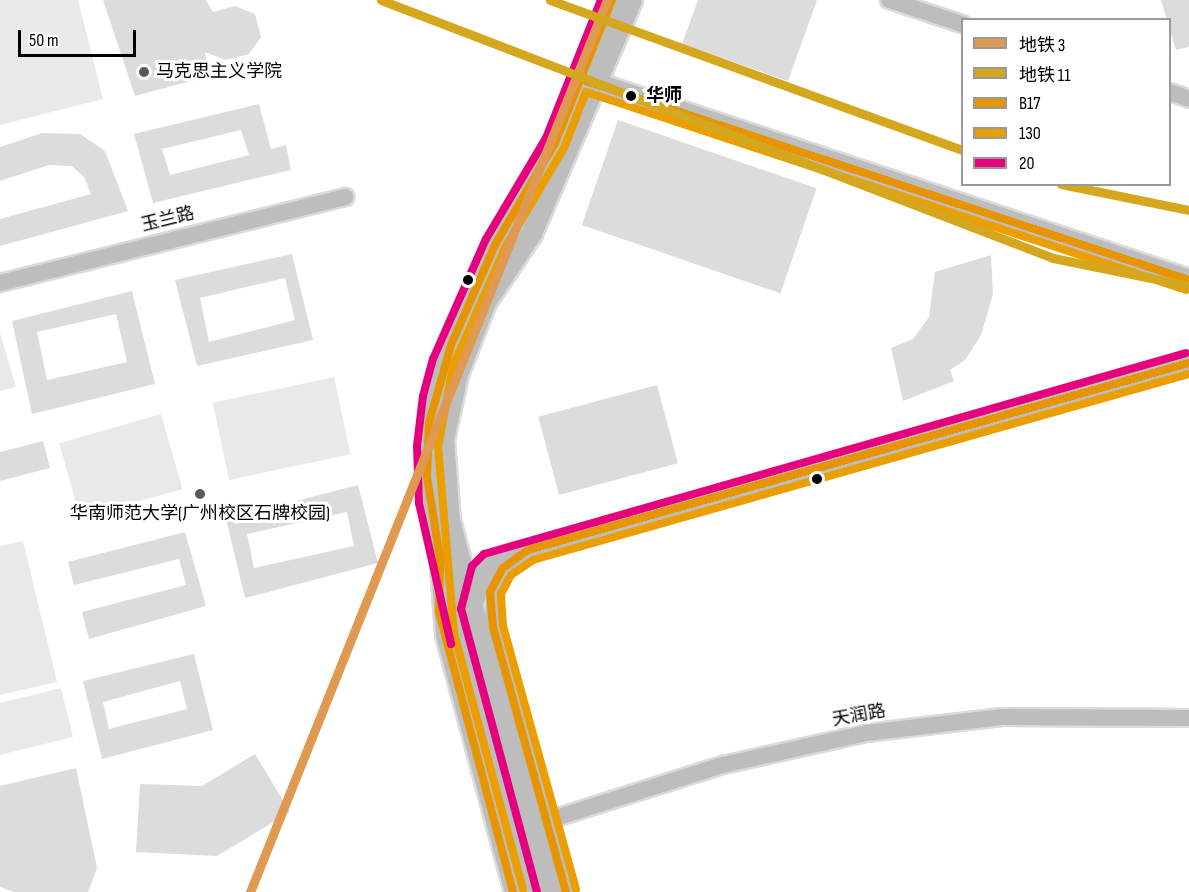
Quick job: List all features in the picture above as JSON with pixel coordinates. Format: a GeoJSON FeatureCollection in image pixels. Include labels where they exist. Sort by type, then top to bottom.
{"type":"FeatureCollection","features":[{"type":"Feature","properties":{"kind":"main road"},"geometry":{"type":"LineString","coordinates":[[529,892],[477,669],[471,607],[444,489],[443,439],[452,392],[485,302],[531,232],[588,81],[612,0]]}},
{"type":"Feature","properties":{"kind":"main road"},"geometry":{"type":"LineString","coordinates":[[548,892],[440,558],[427,467],[437,381],[496,243],[555,143],[631,0]]}},
{"type":"Feature","properties":{"kind":"main road"},"geometry":{"type":"LineString","coordinates":[[588,81],[1189,280]]}},
{"type":"Feature","properties":{"kind":"main road"},"geometry":{"type":"LineString","coordinates":[[471,607],[482,570],[491,561],[1189,363]]}},
{"type":"Feature","properties":{"kind":"street"},"geometry":{"type":"LineString","coordinates":[[889,0],[961,23]]}},
{"type":"Feature","properties":{"kind":"street"},"geometry":{"type":"LineString","coordinates":[[1171,92],[1189,99]]}},
{"type":"Feature","properties":{"kind":"street","name":"玉兰路"},"geometry":{"type":"LineString","coordinates":[[0,283],[345,197]]}},
{"type":"Feature","properties":{"kind":"street"},"geometry":{"type":"LineString","coordinates":[[528,550],[499,574],[490,606],[566,892]]}},
{"type":"Feature","properties":{"kind":"street"},"geometry":{"type":"LineString","coordinates":[[440,558],[444,635],[513,892]]}},
{"type":"Feature","properties":{"kind":"street","name":"天润路"},"geometry":{"type":"LineString","coordinates":[[546,821],[723,765],[866,733],[1002,717],[1189,718]]}},
{"type":"Feature","properties":{"kind":"shaded area"},"geometry":{"type":"Polygon","coordinates":[[[0,0],[78,0],[103,99],[0,125],[0,0]]]}},
{"type":"Feature","properties":{"kind":"shaded area"},"geometry":{"type":"Polygon","coordinates":[[[0,333],[16,387],[0,391],[0,333]]]}},
{"type":"Feature","properties":{"kind":"shaded area"},"geometry":{"type":"Polygon","coordinates":[[[334,377],[350,454],[229,480],[213,403],[334,377]]]}},
{"type":"Feature","properties":{"kind":"shaded area"},"geometry":{"type":"Polygon","coordinates":[[[161,414],[182,489],[81,518],[59,443],[161,414]]]}},
{"type":"Feature","properties":{"kind":"shaded area"},"geometry":{"type":"Polygon","coordinates":[[[23,541],[57,682],[0,695],[0,546],[23,541]]]}},
{"type":"Feature","properties":{"kind":"shaded area"},"geometry":{"type":"Polygon","coordinates":[[[61,688],[73,737],[0,755],[0,703],[61,688]]]}},
{"type":"Feature","properties":{"kind":"building"},"geometry":{"type":"Polygon","coordinates":[[[103,0],[206,0],[213,12],[235,6],[255,14],[261,37],[249,54],[226,60],[205,52],[209,76],[135,96],[103,0]]]}},
{"type":"Feature","properties":{"kind":"building"},"geometry":{"type":"Polygon","coordinates":[[[698,0],[817,0],[788,81],[682,44],[698,0]]]}},
{"type":"Feature","properties":{"kind":"building"},"geometry":{"type":"Polygon","coordinates":[[[1161,0],[1189,0],[1189,47],[1176,50],[1171,33],[1171,18],[1166,18],[1161,0]]]}},
{"type":"Feature","properties":{"kind":"building"},"geometry":{"type":"Polygon","coordinates":[[[259,104],[271,149],[286,145],[291,170],[153,203],[134,134],[259,104]],[[241,130],[162,149],[170,175],[249,155],[241,130]]]}},
{"type":"Feature","properties":{"kind":"building"},"geometry":{"type":"Polygon","coordinates":[[[618,120],[817,188],[780,293],[582,225],[618,120]]]}},
{"type":"Feature","properties":{"kind":"building"},"geometry":{"type":"Polygon","coordinates":[[[42,133],[80,134],[105,151],[128,211],[0,246],[0,219],[91,194],[84,177],[72,166],[49,165],[0,181],[0,147],[42,133]]]}},
{"type":"Feature","properties":{"kind":"building"},"geometry":{"type":"Polygon","coordinates":[[[292,254],[313,340],[197,366],[175,280],[292,254]],[[285,278],[200,298],[209,342],[295,320],[285,278]]]}},
{"type":"Feature","properties":{"kind":"building"},"geometry":{"type":"Polygon","coordinates":[[[991,255],[993,294],[981,335],[965,360],[950,370],[954,381],[903,401],[891,348],[913,339],[929,317],[935,272],[991,255]]]}},
{"type":"Feature","properties":{"kind":"building"},"geometry":{"type":"Polygon","coordinates":[[[132,291],[155,384],[32,414],[12,321],[132,291]],[[116,314],[37,332],[47,380],[127,362],[116,314]]]}},
{"type":"Feature","properties":{"kind":"building"},"geometry":{"type":"Polygon","coordinates":[[[657,385],[678,463],[559,495],[538,417],[657,385]]]}},
{"type":"Feature","properties":{"kind":"building"},"geometry":{"type":"Polygon","coordinates":[[[43,441],[50,468],[0,481],[0,452],[43,441]]]}},
{"type":"Feature","properties":{"kind":"building"},"geometry":{"type":"Polygon","coordinates":[[[358,485],[378,563],[245,598],[226,519],[358,485]],[[347,512],[247,534],[254,568],[354,546],[347,512]]]}},
{"type":"Feature","properties":{"kind":"building"},"geometry":{"type":"Polygon","coordinates":[[[185,532],[206,606],[89,639],[82,612],[186,585],[179,559],[74,585],[68,562],[185,532]]]}},
{"type":"Feature","properties":{"kind":"building"},"geometry":{"type":"Polygon","coordinates":[[[194,654],[213,730],[102,759],[83,681],[194,654]],[[180,681],[103,702],[109,729],[187,709],[180,681]]]}},
{"type":"Feature","properties":{"kind":"building"},"geometry":{"type":"Polygon","coordinates":[[[255,754],[290,812],[217,856],[136,852],[140,784],[202,786],[255,754]]]}},
{"type":"Feature","properties":{"kind":"building"},"geometry":{"type":"Polygon","coordinates":[[[76,768],[97,868],[88,892],[14,892],[0,887],[0,786],[76,768]]]}},
{"type":"Feature","properties":{"kind":"metro line","name":"11"},"geometry":{"type":"LineString","coordinates":[[381,0],[1053,258],[1189,286]]}},
{"type":"Feature","properties":{"kind":"metro line","name":"11"},"geometry":{"type":"LineString","coordinates":[[550,0],[961,150]]}},
{"type":"Feature","properties":{"kind":"metro line","name":"3"},"geometry":{"type":"LineString","coordinates":[[250,892],[607,0]]}},
{"type":"Feature","properties":{"kind":"metro line","name":"11"},"geometry":{"type":"LineString","coordinates":[[1071,186],[1189,210]]}},
{"type":"Feature","properties":{"kind":"transit line","name":"20"},"geometry":{"type":"LineString","coordinates":[[451,644],[419,503],[417,446],[423,396],[433,359],[486,239],[546,138],[601,0]]}},
{"type":"Feature","properties":{"kind":"transit line","name":"B17"},"geometry":{"type":"LineString","coordinates":[[513,892],[439,612],[440,558],[427,477],[429,423],[451,345],[496,243],[555,143],[612,0]]}},
{"type":"Feature","properties":{"kind":"transit line","name":"B17"},"geometry":{"type":"LineString","coordinates":[[580,79],[1189,280]]}},
{"type":"Feature","properties":{"kind":"transit line","name":"130"},"geometry":{"type":"LineString","coordinates":[[523,889],[454,633],[438,447],[453,366],[505,248],[564,148],[586,92],[1186,290]]}},
{"type":"Feature","properties":{"kind":"transit line","name":"20"},"geometry":{"type":"LineString","coordinates":[[537,892],[461,609],[472,566],[484,554],[1186,353]]}},
{"type":"Feature","properties":{"kind":"transit line","name":"B17"},"geometry":{"type":"LineString","coordinates":[[566,892],[493,627],[490,592],[503,568],[528,550],[1189,363]]}},
{"type":"Feature","properties":{"kind":"transit line","name":"130"},"geometry":{"type":"LineString","coordinates":[[576,889],[503,625],[501,594],[511,575],[533,560],[1189,374]]}},
{"type":"Feature","properties":{"kind":"place","name":"马克思主义学院"},"geometry":{"type":"Point","coordinates":[144,72]}},
{"type":"Feature","properties":{"kind":"place","name":"华师"},"geometry":{"type":"Point","coordinates":[631,96]}},
{"type":"Feature","properties":{"kind":"place","name":"华南师范大学(广州校区石牌校园)"},"geometry":{"type":"Point","coordinates":[200,494]}}]}
